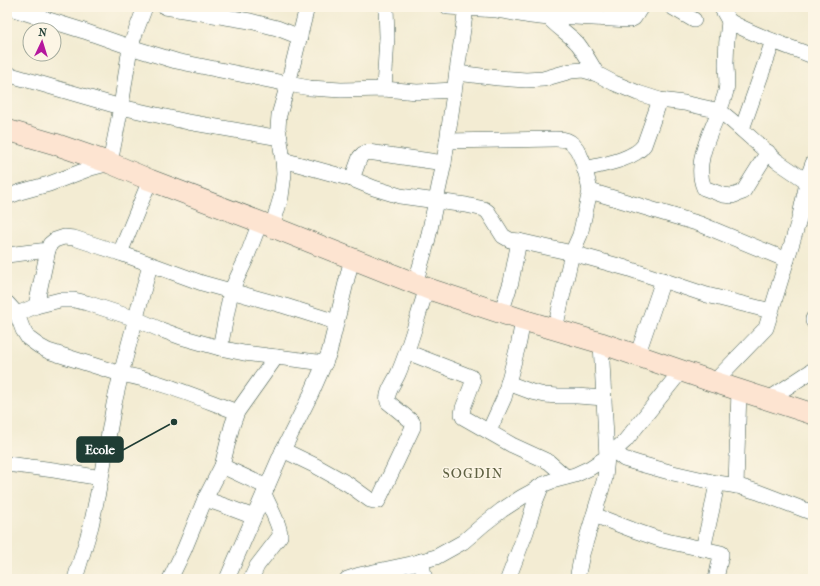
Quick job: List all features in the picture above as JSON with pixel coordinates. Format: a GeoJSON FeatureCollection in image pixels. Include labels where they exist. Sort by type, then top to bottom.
{"type":"FeatureCollection","features":[{"type":"Feature","properties":{"kind":"street"},"geometry":{"type":"LineString","coordinates":[[7,7],[176,61],[288,84],[310,88],[341,90],[384,89],[417,92],[454,90]]}},
{"type":"Feature","properties":{"kind":"street"},"geometry":{"type":"LineString","coordinates":[[110,163],[121,107],[130,47],[145,7]]}},
{"type":"Feature","properties":{"kind":"street"},"geometry":{"type":"LineString","coordinates":[[165,7],[250,21],[277,28],[300,37]]}},
{"type":"Feature","properties":{"kind":"street"},"geometry":{"type":"LineString","coordinates":[[220,348],[231,291],[246,259],[281,197],[284,174],[278,128],[278,115],[288,84],[307,7]]}},
{"type":"Feature","properties":{"kind":"street"},"geometry":{"type":"LineString","coordinates":[[384,89],[387,37],[386,7]]}},
{"type":"Feature","properties":{"kind":"street"},"geometry":{"type":"LineString","coordinates":[[448,7],[497,9],[531,16],[546,14],[556,16],[630,20],[634,18],[641,7]]}},
{"type":"Feature","properties":{"kind":"street"},"geometry":{"type":"LineString","coordinates":[[672,7],[694,20]]}},
{"type":"Feature","properties":{"kind":"street"},"geometry":{"type":"LineString","coordinates":[[721,7],[729,21],[741,28],[813,56]]}},
{"type":"Feature","properties":{"kind":"street"},"geometry":{"type":"LineString","coordinates":[[283,450],[348,484],[370,500],[378,501],[413,427],[413,423],[386,399],[407,352],[424,297],[422,287],[427,243],[448,141],[466,8]]}},
{"type":"Feature","properties":{"kind":"street"},"geometry":{"type":"LineString","coordinates":[[546,14],[578,44],[597,74]]}},
{"type":"Feature","properties":{"kind":"street"},"geometry":{"type":"LineString","coordinates":[[729,21],[726,44],[726,91],[720,111],[705,146],[702,160],[701,178],[704,188],[732,196],[743,192],[752,180],[768,152]]}},
{"type":"Feature","properties":{"kind":"street"},"geometry":{"type":"LineString","coordinates":[[742,129],[773,41]]}},
{"type":"Feature","properties":{"kind":"street"},"geometry":{"type":"LineString","coordinates":[[456,73],[526,80],[543,79],[577,70],[597,74],[638,93],[660,100],[684,103],[720,111],[777,161],[811,174],[799,220],[766,328],[714,382]]}},
{"type":"Feature","properties":{"kind":"street"},"geometry":{"type":"LineString","coordinates":[[7,74],[121,107],[188,122],[280,138]]}},
{"type":"Feature","properties":{"kind":"street"},"geometry":{"type":"LineString","coordinates":[[584,169],[609,164],[636,154],[642,149],[660,100]]}},
{"type":"Feature","properties":{"kind":"street"},"geometry":{"type":"LineString","coordinates":[[7,130],[55,144],[110,163],[422,287],[523,320],[601,343],[813,414]]}},
{"type":"Feature","properties":{"kind":"street"},"geometry":{"type":"LineString","coordinates":[[448,141],[565,140],[572,143],[577,150],[582,161],[590,191],[580,235],[572,253],[555,329]]}},
{"type":"Feature","properties":{"kind":"street"},"geometry":{"type":"LineString","coordinates":[[352,179],[360,157],[368,152],[444,163]]}},
{"type":"Feature","properties":{"kind":"street"},"geometry":{"type":"LineString","coordinates":[[283,160],[352,179],[400,196],[466,204],[484,209],[488,212],[503,236],[510,240],[572,253],[626,268],[707,295],[771,311]]}},
{"type":"Feature","properties":{"kind":"street"},"geometry":{"type":"LineString","coordinates":[[7,197],[49,184],[91,168],[110,163]]}},
{"type":"Feature","properties":{"kind":"street"},"geometry":{"type":"LineString","coordinates":[[120,253],[150,180]]}},
{"type":"Feature","properties":{"kind":"street"},"geometry":{"type":"LineString","coordinates":[[590,191],[700,224],[787,260]]}},
{"type":"Feature","properties":{"kind":"street"},"geometry":{"type":"LineString","coordinates":[[36,306],[50,244],[55,240],[64,237],[82,240],[202,283],[336,322]]}},
{"type":"Feature","properties":{"kind":"street"},"geometry":{"type":"LineString","coordinates":[[501,313],[511,282],[519,241]]}},
{"type":"Feature","properties":{"kind":"street"},"geometry":{"type":"LineString","coordinates":[[7,255],[48,250]]}},
{"type":"Feature","properties":{"kind":"street"},"geometry":{"type":"LineString","coordinates":[[227,579],[283,450],[311,394],[329,353],[352,258]]}},
{"type":"Feature","properties":{"kind":"street"},"geometry":{"type":"LineString","coordinates":[[75,579],[90,526],[101,478],[114,404],[121,374],[150,265]]}},
{"type":"Feature","properties":{"kind":"street"},"geometry":{"type":"LineString","coordinates":[[637,356],[663,280]]}},
{"type":"Feature","properties":{"kind":"street"},"geometry":{"type":"LineString","coordinates":[[17,314],[36,306],[60,300],[74,300],[136,319],[181,337],[220,348],[244,353],[325,363]]}},
{"type":"Feature","properties":{"kind":"street"},"geometry":{"type":"LineString","coordinates":[[7,303],[17,314],[23,330],[28,338],[48,351],[121,374],[164,385],[237,412]]}},
{"type":"Feature","properties":{"kind":"street"},"geometry":{"type":"LineString","coordinates":[[489,431],[504,398],[519,342],[523,320]]}},
{"type":"Feature","properties":{"kind":"street"},"geometry":{"type":"LineString","coordinates":[[580,579],[582,554],[611,454],[604,398],[601,343]]}},
{"type":"Feature","properties":{"kind":"street"},"geometry":{"type":"LineString","coordinates":[[407,352],[471,377],[473,382],[462,408],[463,417],[512,445],[549,462],[566,477]]}},
{"type":"Feature","properties":{"kind":"street"},"geometry":{"type":"LineString","coordinates":[[170,579],[184,550],[205,499],[222,466],[230,432],[237,412],[276,357]]}},
{"type":"Feature","properties":{"kind":"street"},"geometry":{"type":"LineString","coordinates":[[769,399],[813,370]]}},
{"type":"Feature","properties":{"kind":"street"},"geometry":{"type":"LineString","coordinates":[[347,579],[436,557],[463,542],[502,510],[542,485],[575,475],[590,468],[611,454],[625,441],[681,371]]}},
{"type":"Feature","properties":{"kind":"street"},"geometry":{"type":"LineString","coordinates":[[508,382],[532,392],[545,395],[604,398]]}},
{"type":"Feature","properties":{"kind":"street"},"geometry":{"type":"LineString","coordinates":[[736,486],[740,390]]}},
{"type":"Feature","properties":{"kind":"street"},"geometry":{"type":"LineString","coordinates":[[611,454],[673,473],[758,492],[813,513]]}},
{"type":"Feature","properties":{"kind":"street"},"geometry":{"type":"LineString","coordinates":[[7,464],[101,478]]}},
{"type":"Feature","properties":{"kind":"street"},"geometry":{"type":"LineString","coordinates":[[222,466],[266,490],[281,533],[257,566],[251,579]]}},
{"type":"Feature","properties":{"kind":"street"},"geometry":{"type":"LineString","coordinates":[[703,548],[717,482]]}},
{"type":"Feature","properties":{"kind":"street"},"geometry":{"type":"LineString","coordinates":[[508,579],[542,485]]}},
{"type":"Feature","properties":{"kind":"street"},"geometry":{"type":"LineString","coordinates":[[205,499],[254,517]]}},
{"type":"Feature","properties":{"kind":"street"},"geometry":{"type":"LineString","coordinates":[[594,515],[662,540],[721,553],[716,579]]}},
{"type":"Feature","properties":{"kind":"street"},"geometry":{"type":"LineString","coordinates":[[421,561],[425,579]]}},
{"type":"Feature","properties":{"kind":"place","name":"Ecole"},"geometry":{"type":"Point","coordinates":[174,422]}},
{"type":"Feature","properties":{"kind":"district","name":"SOGDIN"},"geometry":{"type":"Point","coordinates":[473,473]}}]}
